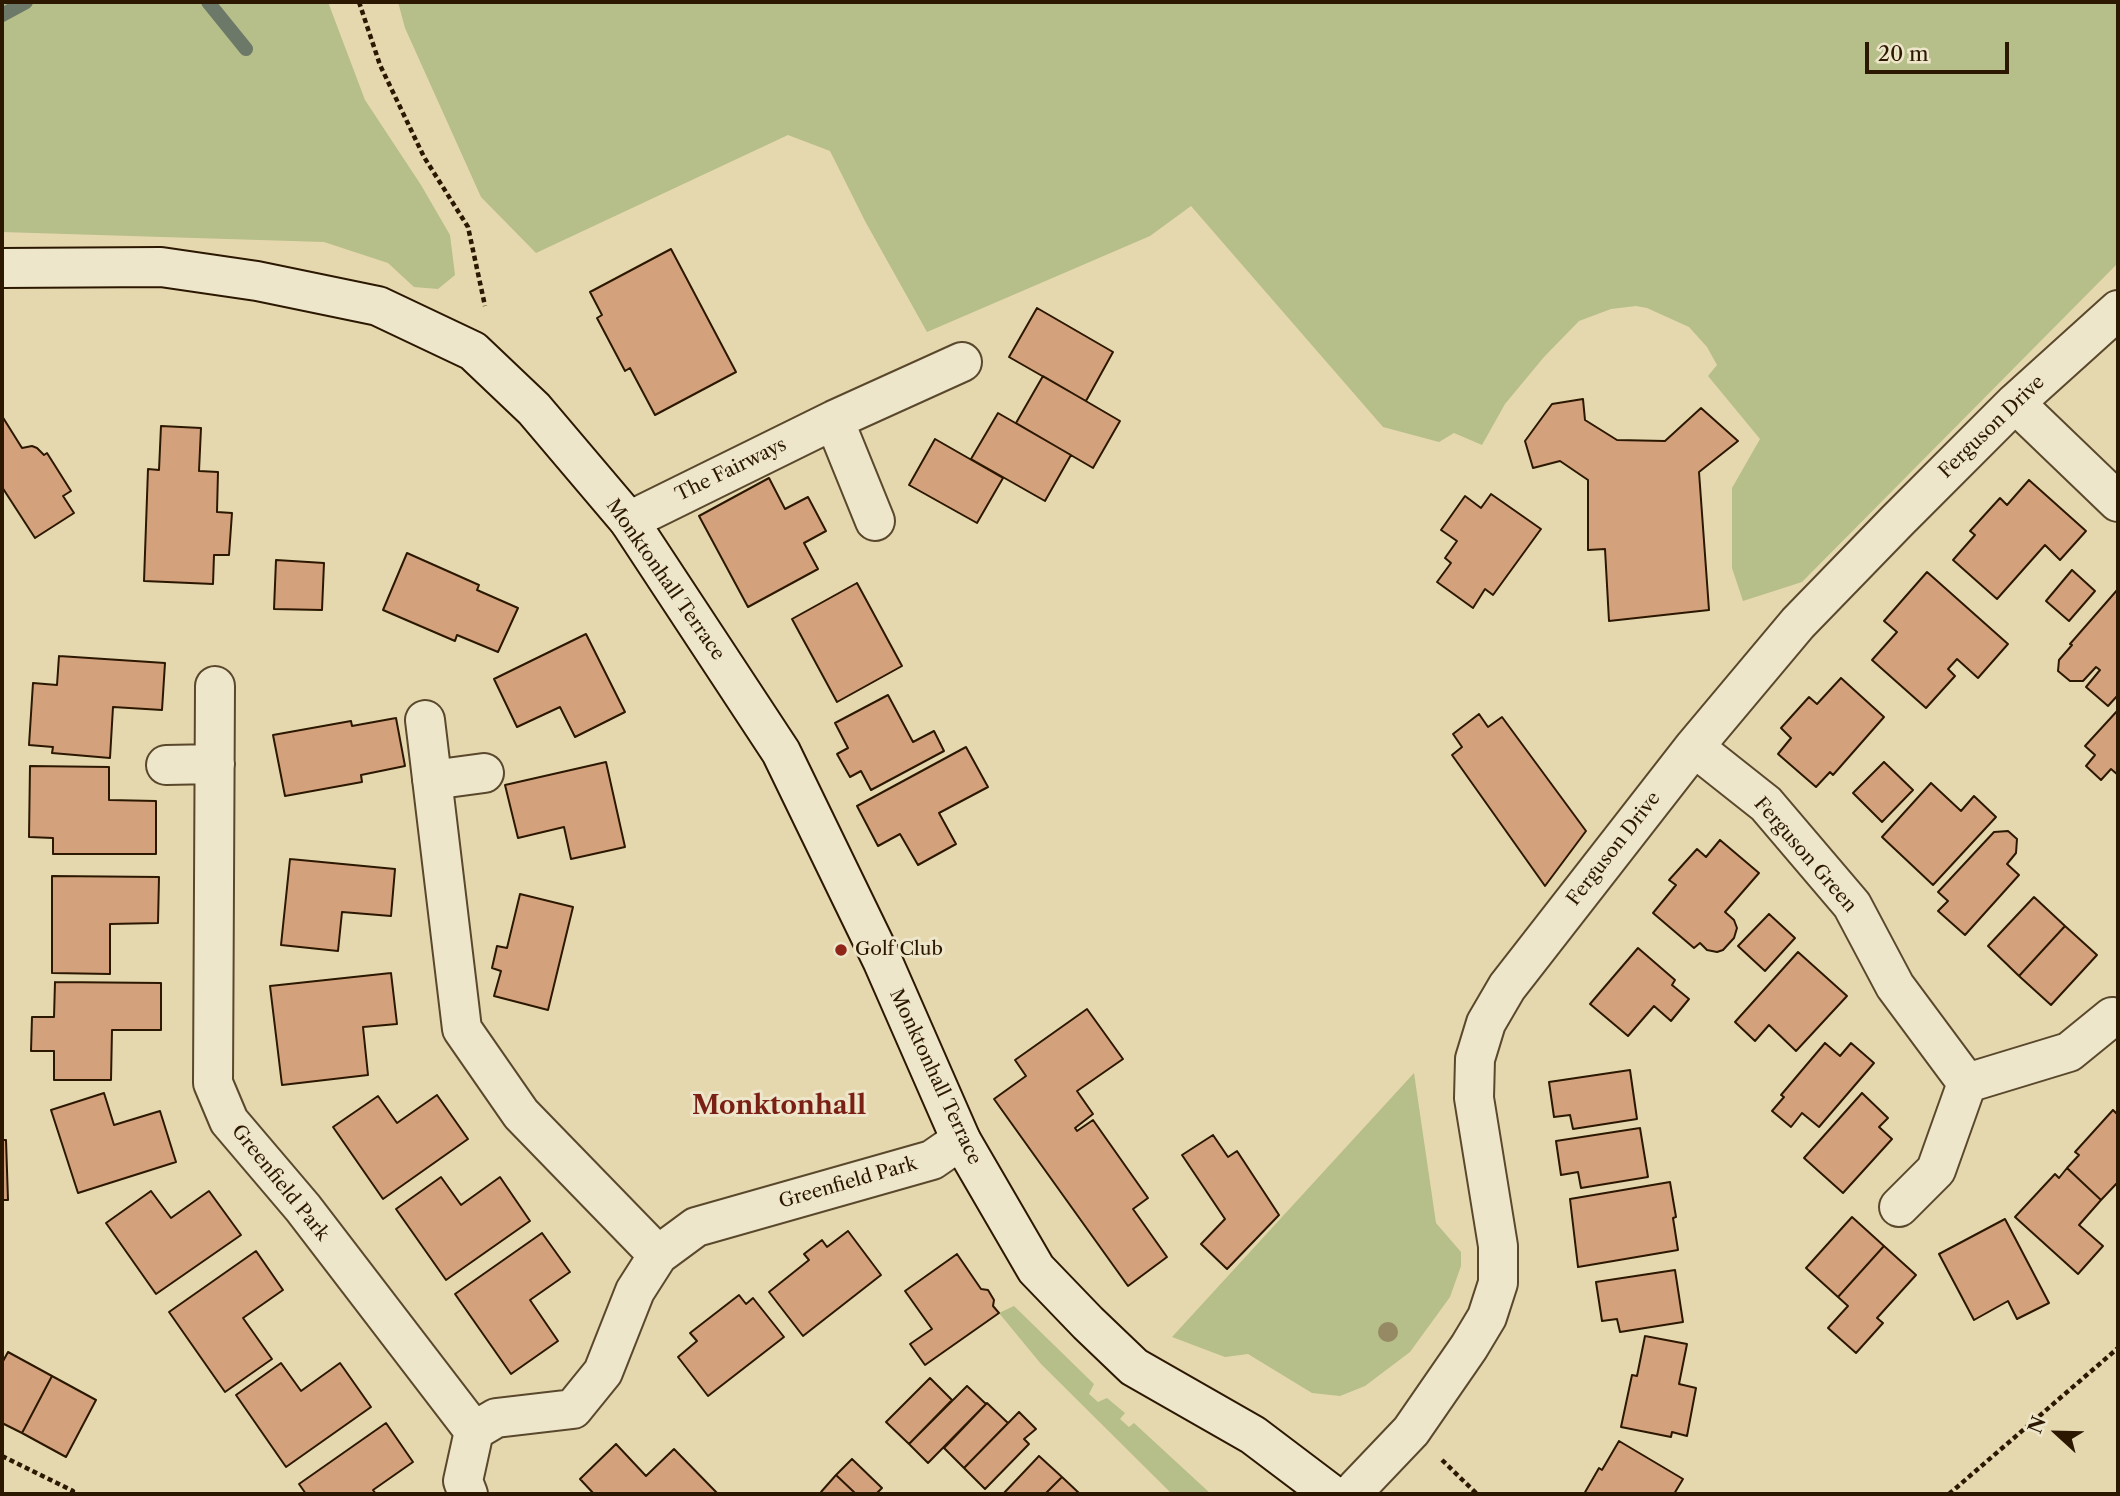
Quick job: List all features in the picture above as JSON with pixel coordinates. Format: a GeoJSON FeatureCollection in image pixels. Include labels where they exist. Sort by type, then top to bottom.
{"type":"FeatureCollection","features":[{"type":"Feature","properties":{"kind":"street","name":"Monktonhall Terrace"},"geometry":{"type":"LineString","coordinates":[[2,268],[161,267],[257,281],[378,306],[472,351],[534,409],[629,521],[781,752],[883,962],[961,1140],[1036,1269],[1134,1367],[1253,1435],[1331,1494]]}},
{"type":"Feature","properties":{"kind":"street","name":"Ferguson Drive"},"geometry":{"type":"LineString","coordinates":[[1351,1494],[1419,1420],[1487,1317],[1498,1283],[1498,1246],[1474,1098],[1475,1059],[1486,1023],[1507,987],[1694,747],[1798,623],[2015,403],[2118,310]]}},
{"type":"Feature","properties":{"kind":"street","name":"The Fairways"},"geometry":{"type":"LineString","coordinates":[[629,521],[834,420],[962,362]]}},
{"type":"Feature","properties":{"kind":"street"},"geometry":{"type":"LineString","coordinates":[[2015,403],[2118,502]]}},
{"type":"Feature","properties":{"kind":"street"},"geometry":{"type":"LineString","coordinates":[[834,420],[874,521]]}},
{"type":"Feature","properties":{"kind":"street","name":"Greenfield Park"},"geometry":{"type":"LineString","coordinates":[[215,686],[213,1083],[229,1121],[303,1208],[474,1431],[496,1418],[573,1409],[603,1372],[635,1291],[658,1255],[696,1227],[932,1160],[961,1140]]}},
{"type":"Feature","properties":{"kind":"street"},"geometry":{"type":"LineString","coordinates":[[425,720],[462,1029],[521,1114],[658,1255]]}},
{"type":"Feature","properties":{"kind":"street","name":"Ferguson Green"},"geometry":{"type":"LineString","coordinates":[[1694,747],[1766,804],[1852,905],[1895,986],[1967,1083]]}},
{"type":"Feature","properties":{"kind":"street"},"geometry":{"type":"LineString","coordinates":[[166,765],[215,764]]}},
{"type":"Feature","properties":{"kind":"street"},"geometry":{"type":"LineString","coordinates":[[432,780],[484,772]]}},
{"type":"Feature","properties":{"kind":"street"},"geometry":{"type":"LineString","coordinates":[[1899,1207],[1936,1170],[1967,1083],[2069,1052],[2112,1017]]}},
{"type":"Feature","properties":{"kind":"street"},"geometry":{"type":"LineString","coordinates":[[468,1494],[463,1481],[474,1431]]}},
{"type":"Feature","properties":{"kind":"path"},"geometry":{"type":"LineString","coordinates":[[359,2],[380,65],[424,157],[468,227],[485,307],[472,351]]}},
{"type":"Feature","properties":{"kind":"path"},"geometry":{"type":"LineString","coordinates":[[1949,1494],[2118,1348]]}},
{"type":"Feature","properties":{"kind":"path"},"geometry":{"type":"LineString","coordinates":[[2,1456],[73,1491],[71,1494]]}},
{"type":"Feature","properties":{"kind":"green space"},"geometry":{"type":"Polygon","coordinates":[[[2,2],[328,2],[365,100],[450,235],[455,275],[438,289],[414,287],[388,263],[324,242],[2,232],[2,2]]]}},
{"type":"Feature","properties":{"kind":"green space"},"geometry":{"type":"Polygon","coordinates":[[[398,2],[2118,2],[2118,263],[1802,582],[1743,601],[1732,568],[1732,488],[1760,439],[1708,376],[1717,365],[1707,347],[1689,327],[1647,308],[1636,306],[1611,309],[1579,321],[1544,357],[1505,404],[1482,445],[1454,433],[1439,442],[1383,427],[1191,206],[1150,236],[927,332],[865,221],[830,151],[788,135],[536,253],[481,197],[405,28],[398,2]]]}},
{"type":"Feature","properties":{"kind":"green space"},"geometry":{"type":"Polygon","coordinates":[[[1414,1073],[1436,1223],[1461,1252],[1461,1266],[1450,1297],[1410,1352],[1365,1386],[1340,1396],[1312,1393],[1248,1354],[1225,1357],[1172,1337],[1414,1073]]]}},
{"type":"Feature","properties":{"kind":"green space"},"geometry":{"type":"Polygon","coordinates":[[[1014,1306],[1094,1384],[1089,1394],[1098,1402],[1107,1398],[1125,1413],[1120,1419],[1129,1427],[1134,1423],[1211,1494],[1172,1494],[1041,1364],[999,1313],[1014,1306]]]}},
{"type":"Feature","properties":{"kind":"building"},"geometry":{"type":"Polygon","coordinates":[[[671,249],[736,372],[655,415],[630,368],[625,371],[597,318],[602,315],[590,292],[671,249]]]}},
{"type":"Feature","properties":{"kind":"building"},"geometry":{"type":"Polygon","coordinates":[[[1037,308],[1113,352],[1086,401],[1009,357],[1037,308]]]}},
{"type":"Feature","properties":{"kind":"building"},"geometry":{"type":"Polygon","coordinates":[[[1043,376],[1120,421],[1093,468],[1016,423],[1043,376]]]}},
{"type":"Feature","properties":{"kind":"building"},"geometry":{"type":"Polygon","coordinates":[[[1583,399],[1585,420],[1617,440],[1665,441],[1701,408],[1738,441],[1699,472],[1709,610],[1609,621],[1605,549],[1588,550],[1588,480],[1560,461],[1533,468],[1525,441],[1552,404],[1583,399]]]}},
{"type":"Feature","properties":{"kind":"building"},"geometry":{"type":"Polygon","coordinates":[[[998,413],[1071,455],[1045,501],[971,459],[998,413]]]}},
{"type":"Feature","properties":{"kind":"building"},"geometry":{"type":"Polygon","coordinates":[[[2,416],[22,448],[32,446],[44,455],[47,453],[71,491],[63,496],[74,513],[35,538],[2,487],[2,416]]]}},
{"type":"Feature","properties":{"kind":"building"},"geometry":{"type":"Polygon","coordinates":[[[161,426],[201,428],[199,471],[218,472],[217,512],[232,513],[229,555],[214,555],[213,584],[144,581],[148,469],[159,470],[161,426]]]}},
{"type":"Feature","properties":{"kind":"building"},"geometry":{"type":"Polygon","coordinates":[[[935,439],[1003,478],[977,523],[909,485],[935,439]]]}},
{"type":"Feature","properties":{"kind":"building"},"geometry":{"type":"Polygon","coordinates":[[[769,478],[785,509],[808,497],[826,531],[804,543],[818,569],[748,607],[699,516],[769,478]]]}},
{"type":"Feature","properties":{"kind":"building"},"geometry":{"type":"Polygon","coordinates":[[[2029,480],[2086,531],[2060,560],[2045,545],[1997,599],[1953,560],[1975,535],[1970,531],[2000,498],[2007,505],[2029,480]]]}},
{"type":"Feature","properties":{"kind":"building"},"geometry":{"type":"Polygon","coordinates":[[[1491,494],[1541,529],[1493,595],[1485,589],[1473,608],[1437,582],[1451,563],[1445,558],[1457,541],[1441,530],[1465,496],[1481,508],[1491,494]]]}},
{"type":"Feature","properties":{"kind":"building"},"geometry":{"type":"Polygon","coordinates":[[[407,553],[479,585],[477,590],[518,608],[498,652],[457,635],[455,641],[383,610],[407,553]]]}},
{"type":"Feature","properties":{"kind":"building"},"geometry":{"type":"Polygon","coordinates":[[[276,560],[324,563],[322,610],[274,609],[276,560]]]}},
{"type":"Feature","properties":{"kind":"building"},"geometry":{"type":"Polygon","coordinates":[[[2072,570],[2095,591],[2069,621],[2046,601],[2072,570]]]}},
{"type":"Feature","properties":{"kind":"building"},"geometry":{"type":"Polygon","coordinates":[[[1927,572],[2008,644],[1978,678],[1957,659],[1948,669],[1955,676],[1926,708],[1872,660],[1897,632],[1884,621],[1927,572]]]}},
{"type":"Feature","properties":{"kind":"building"},"geometry":{"type":"Polygon","coordinates":[[[857,583],[902,666],[837,702],[792,619],[857,583]]]}},
{"type":"Feature","properties":{"kind":"building"},"geometry":{"type":"Polygon","coordinates":[[[2118,589],[2118,695],[2108,706],[2086,687],[2100,670],[2096,667],[2083,681],[2070,681],[2058,671],[2059,660],[2072,645],[2070,644],[2118,589]]]}},
{"type":"Feature","properties":{"kind":"building"},"geometry":{"type":"Polygon","coordinates":[[[586,634],[625,712],[575,737],[560,707],[517,727],[494,679],[586,634]]]}},
{"type":"Feature","properties":{"kind":"building"},"geometry":{"type":"Polygon","coordinates":[[[59,656],[165,663],[162,710],[113,707],[110,758],[52,753],[53,747],[29,745],[33,683],[57,685],[59,656]]]}},
{"type":"Feature","properties":{"kind":"building"},"geometry":{"type":"Polygon","coordinates":[[[1841,678],[1884,717],[1833,775],[1830,772],[1816,787],[1778,754],[1791,738],[1781,728],[1809,697],[1817,704],[1841,678]]]}},
{"type":"Feature","properties":{"kind":"building"},"geometry":{"type":"Polygon","coordinates":[[[888,695],[913,742],[934,731],[944,751],[871,790],[861,771],[850,777],[837,754],[848,748],[835,723],[888,695]]]}},
{"type":"Feature","properties":{"kind":"building"},"geometry":{"type":"Polygon","coordinates":[[[2118,710],[2118,775],[2111,769],[2101,780],[2086,766],[2095,755],[2085,746],[2118,710]]]}},
{"type":"Feature","properties":{"kind":"building"},"geometry":{"type":"Polygon","coordinates":[[[1479,714],[1488,727],[1502,717],[1586,831],[1545,886],[1452,755],[1462,747],[1453,734],[1479,714]]]}},
{"type":"Feature","properties":{"kind":"building"},"geometry":{"type":"Polygon","coordinates":[[[396,718],[405,766],[361,775],[362,782],[285,796],[273,735],[351,721],[352,726],[396,718]]]}},
{"type":"Feature","properties":{"kind":"building"},"geometry":{"type":"Polygon","coordinates":[[[966,747],[988,787],[939,813],[956,844],[918,865],[900,834],[878,846],[857,806],[966,747]]]}},
{"type":"Feature","properties":{"kind":"building"},"geometry":{"type":"Polygon","coordinates":[[[606,762],[625,847],[571,859],[564,827],[518,838],[505,785],[606,762]]]}},
{"type":"Feature","properties":{"kind":"building"},"geometry":{"type":"Polygon","coordinates":[[[1884,762],[1913,790],[1882,822],[1853,793],[1884,762]]]}},
{"type":"Feature","properties":{"kind":"building"},"geometry":{"type":"Polygon","coordinates":[[[30,766],[109,767],[109,800],[156,801],[156,854],[53,854],[53,838],[29,837],[30,766]]]}},
{"type":"Feature","properties":{"kind":"building"},"geometry":{"type":"Polygon","coordinates":[[[1931,783],[1961,811],[1974,796],[1996,817],[1933,885],[1882,837],[1931,783]]]}},
{"type":"Feature","properties":{"kind":"building"},"geometry":{"type":"Polygon","coordinates":[[[2008,831],[2017,839],[2016,853],[2007,864],[2019,875],[1965,935],[1938,911],[1948,901],[1938,892],[1994,832],[2008,831]]]}},
{"type":"Feature","properties":{"kind":"building"},"geometry":{"type":"Polygon","coordinates":[[[1720,840],[1759,873],[1725,912],[1734,920],[1737,928],[1734,938],[1723,950],[1717,952],[1707,950],[1700,943],[1694,948],[1653,913],[1676,885],[1669,880],[1697,849],[1706,857],[1720,840]]]}},
{"type":"Feature","properties":{"kind":"building"},"geometry":{"type":"Polygon","coordinates":[[[290,859],[395,869],[391,916],[342,912],[338,951],[281,945],[290,859]]]}},
{"type":"Feature","properties":{"kind":"building"},"geometry":{"type":"Polygon","coordinates":[[[52,876],[159,877],[158,923],[110,924],[110,974],[52,973],[52,876]]]}},
{"type":"Feature","properties":{"kind":"building"},"geometry":{"type":"Polygon","coordinates":[[[520,894],[573,907],[548,1010],[494,996],[501,971],[492,968],[497,946],[507,948],[520,894]]]}},
{"type":"Feature","properties":{"kind":"building"},"geometry":{"type":"Polygon","coordinates":[[[2034,897],[2065,926],[2019,976],[1988,946],[2034,897]]]}},
{"type":"Feature","properties":{"kind":"building"},"geometry":{"type":"Polygon","coordinates":[[[1769,914],[1795,938],[1765,971],[1738,946],[1769,914]]]}},
{"type":"Feature","properties":{"kind":"building"},"geometry":{"type":"Polygon","coordinates":[[[2065,926],[2097,955],[2051,1005],[2019,976],[2065,926]]]}},
{"type":"Feature","properties":{"kind":"building"},"geometry":{"type":"Polygon","coordinates":[[[1638,948],[1675,980],[1672,985],[1689,999],[1671,1021],[1654,1006],[1628,1036],[1590,1004],[1638,948]]]}},
{"type":"Feature","properties":{"kind":"building"},"geometry":{"type":"Polygon","coordinates":[[[1798,952],[1847,996],[1796,1051],[1769,1025],[1755,1041],[1735,1022],[1798,952]]]}},
{"type":"Feature","properties":{"kind":"building"},"geometry":{"type":"Polygon","coordinates":[[[391,973],[397,1024],[363,1027],[368,1075],[282,1085],[270,986],[391,973]]]}},
{"type":"Feature","properties":{"kind":"building"},"geometry":{"type":"Polygon","coordinates":[[[55,982],[161,983],[161,1030],[112,1030],[111,1080],[54,1080],[54,1051],[31,1051],[32,1017],[54,1017],[55,982]]]}},
{"type":"Feature","properties":{"kind":"building"},"geometry":{"type":"Polygon","coordinates":[[[1087,1009],[1123,1059],[1077,1091],[1093,1114],[1075,1128],[1077,1131],[1093,1120],[1148,1198],[1133,1209],[1167,1257],[1128,1286],[994,1099],[1026,1076],[1015,1060],[1087,1009]]]}},
{"type":"Feature","properties":{"kind":"building"},"geometry":{"type":"Polygon","coordinates":[[[1825,1043],[1840,1056],[1851,1043],[1874,1063],[1819,1127],[1802,1113],[1791,1127],[1772,1111],[1784,1097],[1781,1095],[1825,1043]]]}},
{"type":"Feature","properties":{"kind":"building"},"geometry":{"type":"Polygon","coordinates":[[[1630,1070],[1637,1119],[1573,1129],[1570,1115],[1554,1117],[1549,1082],[1630,1070]]]}},
{"type":"Feature","properties":{"kind":"building"},"geometry":{"type":"Polygon","coordinates":[[[104,1093],[114,1125],[160,1111],[176,1162],[78,1193],[51,1110],[104,1093]]]}},
{"type":"Feature","properties":{"kind":"building"},"geometry":{"type":"Polygon","coordinates":[[[1862,1093],[1888,1118],[1879,1127],[1892,1139],[1843,1193],[1804,1158],[1862,1093]]]}},
{"type":"Feature","properties":{"kind":"building"},"geometry":{"type":"Polygon","coordinates":[[[437,1095],[468,1139],[383,1199],[333,1127],[378,1096],[397,1123],[437,1095]]]}},
{"type":"Feature","properties":{"kind":"building"},"geometry":{"type":"Polygon","coordinates":[[[2113,1110],[2118,1115],[2118,1182],[2101,1200],[2067,1168],[2079,1155],[2075,1152],[2113,1110]]]}},
{"type":"Feature","properties":{"kind":"building"},"geometry":{"type":"Polygon","coordinates":[[[1640,1128],[1648,1177],[1581,1188],[1578,1172],[1561,1175],[1556,1141],[1640,1128]]]}},
{"type":"Feature","properties":{"kind":"building"},"geometry":{"type":"Polygon","coordinates":[[[1213,1135],[1228,1157],[1237,1151],[1279,1215],[1227,1269],[1201,1244],[1225,1219],[1182,1155],[1213,1135]]]}},
{"type":"Feature","properties":{"kind":"building"},"geometry":{"type":"Polygon","coordinates":[[[2,1140],[6,1140],[8,1200],[2,1200],[2,1140]]]}},
{"type":"Feature","properties":{"kind":"building"},"geometry":{"type":"Polygon","coordinates":[[[2067,1168],[2101,1200],[2079,1225],[2103,1246],[2078,1274],[2015,1217],[2055,1174],[2059,1178],[2067,1168]]]}},
{"type":"Feature","properties":{"kind":"building"},"geometry":{"type":"Polygon","coordinates":[[[441,1177],[461,1205],[500,1177],[530,1221],[446,1280],[396,1209],[441,1177]]]}},
{"type":"Feature","properties":{"kind":"building"},"geometry":{"type":"Polygon","coordinates":[[[1670,1182],[1678,1250],[1578,1267],[1570,1199],[1670,1182]]]}},
{"type":"Feature","properties":{"kind":"building"},"geometry":{"type":"Polygon","coordinates":[[[151,1191],[171,1218],[209,1191],[241,1235],[156,1294],[106,1223],[151,1191]]]}},
{"type":"Feature","properties":{"kind":"building"},"geometry":{"type":"Polygon","coordinates":[[[1852,1217],[1884,1246],[1838,1297],[1806,1268],[1852,1217]]]}},
{"type":"Feature","properties":{"kind":"building"},"geometry":{"type":"Polygon","coordinates":[[[2005,1219],[2049,1303],[2017,1319],[2008,1301],[1974,1320],[1939,1254],[2005,1219]]]}},
{"type":"Feature","properties":{"kind":"building"},"geometry":{"type":"Polygon","coordinates":[[[848,1231],[881,1275],[803,1336],[769,1292],[809,1260],[804,1254],[822,1240],[827,1247],[848,1231]]]}},
{"type":"Feature","properties":{"kind":"building"},"geometry":{"type":"Polygon","coordinates":[[[542,1233],[570,1272],[530,1300],[558,1341],[511,1374],[455,1294],[542,1233]]]}},
{"type":"Feature","properties":{"kind":"building"},"geometry":{"type":"Polygon","coordinates":[[[1884,1246],[1916,1275],[1877,1318],[1883,1323],[1856,1353],[1828,1328],[1848,1306],[1838,1297],[1884,1246]]]}},
{"type":"Feature","properties":{"kind":"building"},"geometry":{"type":"Polygon","coordinates":[[[256,1251],[283,1290],[243,1318],[272,1359],[225,1392],[169,1312],[256,1251]]]}},
{"type":"Feature","properties":{"kind":"building"},"geometry":{"type":"Polygon","coordinates":[[[957,1254],[981,1289],[988,1290],[994,1300],[993,1306],[999,1313],[925,1365],[910,1344],[932,1329],[905,1291],[957,1254]]]}},
{"type":"Feature","properties":{"kind":"building"},"geometry":{"type":"Polygon","coordinates":[[[1675,1270],[1683,1322],[1620,1332],[1617,1319],[1602,1321],[1596,1282],[1675,1270]]]}},
{"type":"Feature","properties":{"kind":"building"},"geometry":{"type":"Polygon","coordinates":[[[739,1295],[746,1304],[753,1298],[784,1337],[708,1396],[678,1357],[697,1341],[690,1333],[739,1295]]]}},
{"type":"Feature","properties":{"kind":"building"},"geometry":{"type":"Polygon","coordinates":[[[1645,1336],[1687,1344],[1679,1384],[1696,1388],[1687,1436],[1672,1432],[1671,1437],[1621,1427],[1632,1375],[1637,1376],[1645,1336]]]}},
{"type":"Feature","properties":{"kind":"building"},"geometry":{"type":"Polygon","coordinates":[[[8,1352],[52,1376],[22,1433],[2,1423],[2,1363],[8,1352]]]}},
{"type":"Feature","properties":{"kind":"building"},"geometry":{"type":"Polygon","coordinates":[[[281,1363],[301,1391],[340,1363],[371,1407],[286,1467],[236,1395],[281,1363]]]}},
{"type":"Feature","properties":{"kind":"building"},"geometry":{"type":"Polygon","coordinates":[[[52,1376],[96,1400],[66,1457],[22,1433],[52,1376]]]}},
{"type":"Feature","properties":{"kind":"building"},"geometry":{"type":"Polygon","coordinates":[[[930,1378],[952,1400],[909,1444],[886,1422],[930,1378]]]}},
{"type":"Feature","properties":{"kind":"building"},"geometry":{"type":"Polygon","coordinates":[[[967,1386],[986,1404],[928,1463],[909,1444],[967,1386]]]}},
{"type":"Feature","properties":{"kind":"building"},"geometry":{"type":"Polygon","coordinates":[[[987,1403],[1008,1423],[964,1468],[944,1448],[987,1403]]]}},
{"type":"Feature","properties":{"kind":"building"},"geometry":{"type":"Polygon","coordinates":[[[1019,1412],[1036,1429],[1024,1439],[1029,1444],[985,1489],[964,1468],[1019,1412]]]}},
{"type":"Feature","properties":{"kind":"building"},"geometry":{"type":"Polygon","coordinates":[[[386,1423],[413,1462],[373,1490],[376,1494],[306,1494],[299,1484],[386,1423]]]}},
{"type":"Feature","properties":{"kind":"building"},"geometry":{"type":"Polygon","coordinates":[[[1619,1441],[1683,1479],[1674,1494],[1584,1494],[1619,1441]]]}},
{"type":"Feature","properties":{"kind":"building"},"geometry":{"type":"Polygon","coordinates":[[[616,1444],[646,1476],[674,1449],[718,1494],[594,1494],[580,1479],[616,1444]]]}},
{"type":"Feature","properties":{"kind":"building"},"geometry":{"type":"Polygon","coordinates":[[[1039,1456],[1062,1477],[1045,1494],[1003,1494],[1039,1456]]]}},
{"type":"Feature","properties":{"kind":"building"},"geometry":{"type":"Polygon","coordinates":[[[852,1459],[882,1488],[876,1494],[856,1494],[836,1475],[852,1459]]]}},
{"type":"Feature","properties":{"kind":"building"},"geometry":{"type":"Polygon","coordinates":[[[836,1475],[856,1494],[821,1492],[836,1475]]]}},
{"type":"Feature","properties":{"kind":"building"},"geometry":{"type":"Polygon","coordinates":[[[1062,1477],[1080,1494],[1045,1494],[1062,1477]]]}},
{"type":"Feature","properties":{"kind":"waterway"},"geometry":{"type":"LineString","coordinates":[[2,15],[26,2]]}},
{"type":"Feature","properties":{"kind":"waterway"},"geometry":{"type":"LineString","coordinates":[[208,2],[246,49]]}},
{"type":"Feature","properties":{"kind":"place","name":"Golf Club"},"geometry":{"type":"Point","coordinates":[841,950]}},
{"type":"Feature","properties":{"kind":"district","name":"Monktonhall"},"geometry":{"type":"Point","coordinates":[779,1106]}}]}
